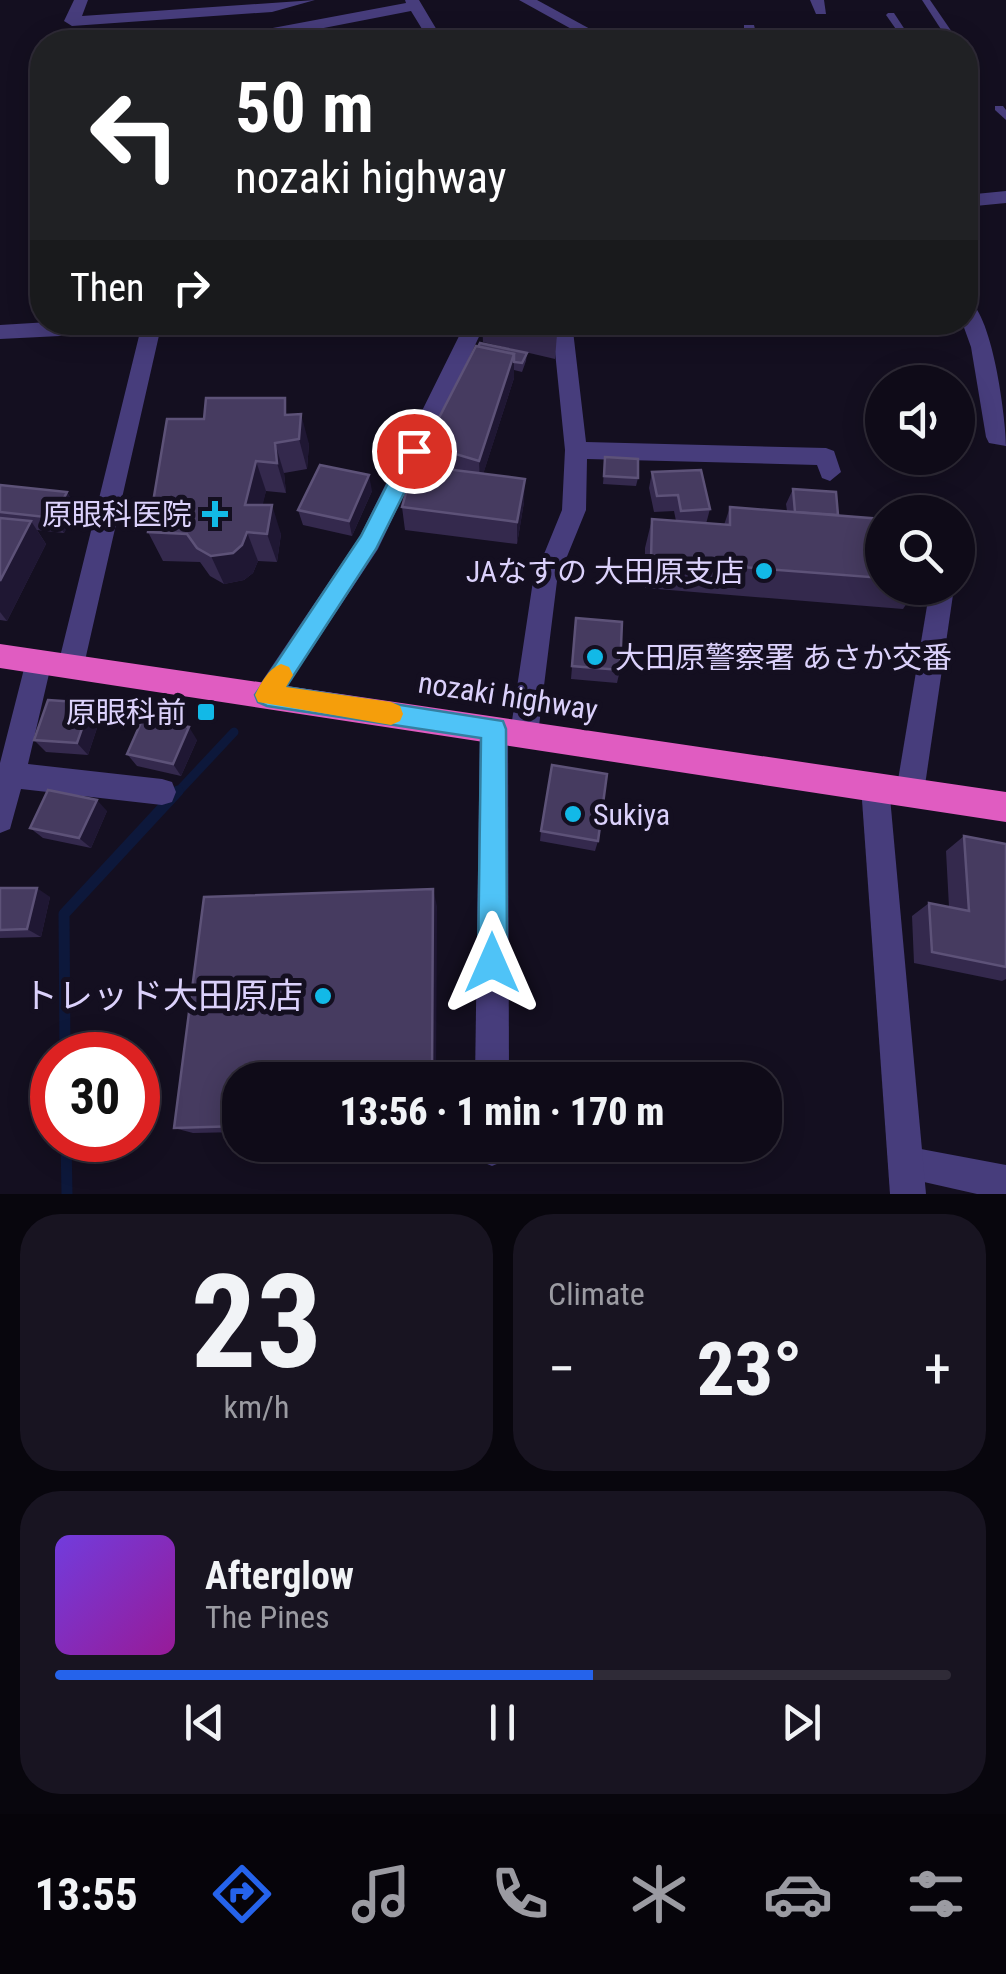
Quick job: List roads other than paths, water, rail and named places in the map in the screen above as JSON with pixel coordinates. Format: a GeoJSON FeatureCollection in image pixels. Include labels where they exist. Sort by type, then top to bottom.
{"type":"FeatureCollection","features":[{"type":"Feature","properties":{"kind":"highway","name":"nozaki highway"},"geometry":{"type":"LineString","coordinates":[[0,656],[1006,807]]}},
{"type":"Feature","properties":{"kind":"street"},"geometry":{"type":"LineString","coordinates":[[81,0],[72,21],[272,8],[308,0]]}},
{"type":"Feature","properties":{"kind":"street"},"geometry":{"type":"LineString","coordinates":[[526,0],[583,30]]}},
{"type":"Feature","properties":{"kind":"street"},"geometry":{"type":"LineString","coordinates":[[277,30],[366,6],[413,3],[429,30]]}},
{"type":"Feature","properties":{"kind":"street"},"geometry":{"type":"LineString","coordinates":[[202,30],[204,12]]}},
{"type":"Feature","properties":{"kind":"street"},"geometry":{"type":"LineString","coordinates":[[978,199],[1006,196]]}},
{"type":"Feature","properties":{"kind":"street"},"geometry":{"type":"LineString","coordinates":[[0,332],[30,331]]}},
{"type":"Feature","properties":{"kind":"street"},"geometry":{"type":"LineString","coordinates":[[70,664],[150,335]]}},
{"type":"Feature","properties":{"kind":"street"},"geometry":{"type":"LineString","coordinates":[[267,695],[368,542],[470,335]]}},
{"type":"Feature","properties":{"kind":"street"},"geometry":{"type":"LineString","coordinates":[[524,734],[545,581],[574,510],[576,450],[563,335]]}},
{"type":"Feature","properties":{"kind":"street"},"geometry":{"type":"LineString","coordinates":[[976,335],[997,437],[1006,438]]}},
{"type":"Feature","properties":{"kind":"street"},"geometry":{"type":"LineString","coordinates":[[576,450],[826,458],[830,472]]}},
{"type":"Feature","properties":{"kind":"street"},"geometry":{"type":"LineString","coordinates":[[910,792],[939,605]]}},
{"type":"Feature","properties":{"kind":"street"},"geometry":{"type":"LineString","coordinates":[[0,819],[38,661]]}},
{"type":"Feature","properties":{"kind":"street"},"geometry":{"type":"LineString","coordinates":[[492,1062],[494,729]]}},
{"type":"Feature","properties":{"kind":"street"},"geometry":{"type":"LineString","coordinates":[[12,775],[162,792]]}},
{"type":"Feature","properties":{"kind":"street"},"geometry":{"type":"LineString","coordinates":[[876,786],[907,1179],[1006,1182]]}},
{"type":"Feature","properties":{"kind":"lane"},"geometry":{"type":"LineString","coordinates":[[926,0],[946,30]]}},
{"type":"Feature","properties":{"kind":"lane"},"geometry":{"type":"LineString","coordinates":[[890,16],[900,30]]}},
{"type":"Feature","properties":{"kind":"waterway"},"geometry":{"type":"LineString","coordinates":[[176,794],[234,732]]}},
{"type":"Feature","properties":{"kind":"waterway"},"geometry":{"type":"LineString","coordinates":[[65,1032],[64,914],[178,791]]}},
{"type":"Feature","properties":{"kind":"waterway"},"geometry":{"type":"LineString","coordinates":[[66,1162],[67,1194]]}},
{"type":"Feature","properties":{"kind":"place","name":"原眼科医院"},"geometry":{"type":"Point","coordinates":[215,514]}},
{"type":"Feature","properties":{"kind":"place","name":"JAなすの 大田原支店"},"geometry":{"type":"Point","coordinates":[764,571]}},
{"type":"Feature","properties":{"kind":"place","name":"大田原警察署 あさか交番"},"geometry":{"type":"Point","coordinates":[595,657]}},
{"type":"Feature","properties":{"kind":"place","name":"原眼科前"},"geometry":{"type":"Point","coordinates":[206,712]}},
{"type":"Feature","properties":{"kind":"place","name":"Sukiya"},"geometry":{"type":"Point","coordinates":[573,814]}},
{"type":"Feature","properties":{"kind":"place","name":"トレッド大田原店"},"geometry":{"type":"Point","coordinates":[323,996]}}]}
